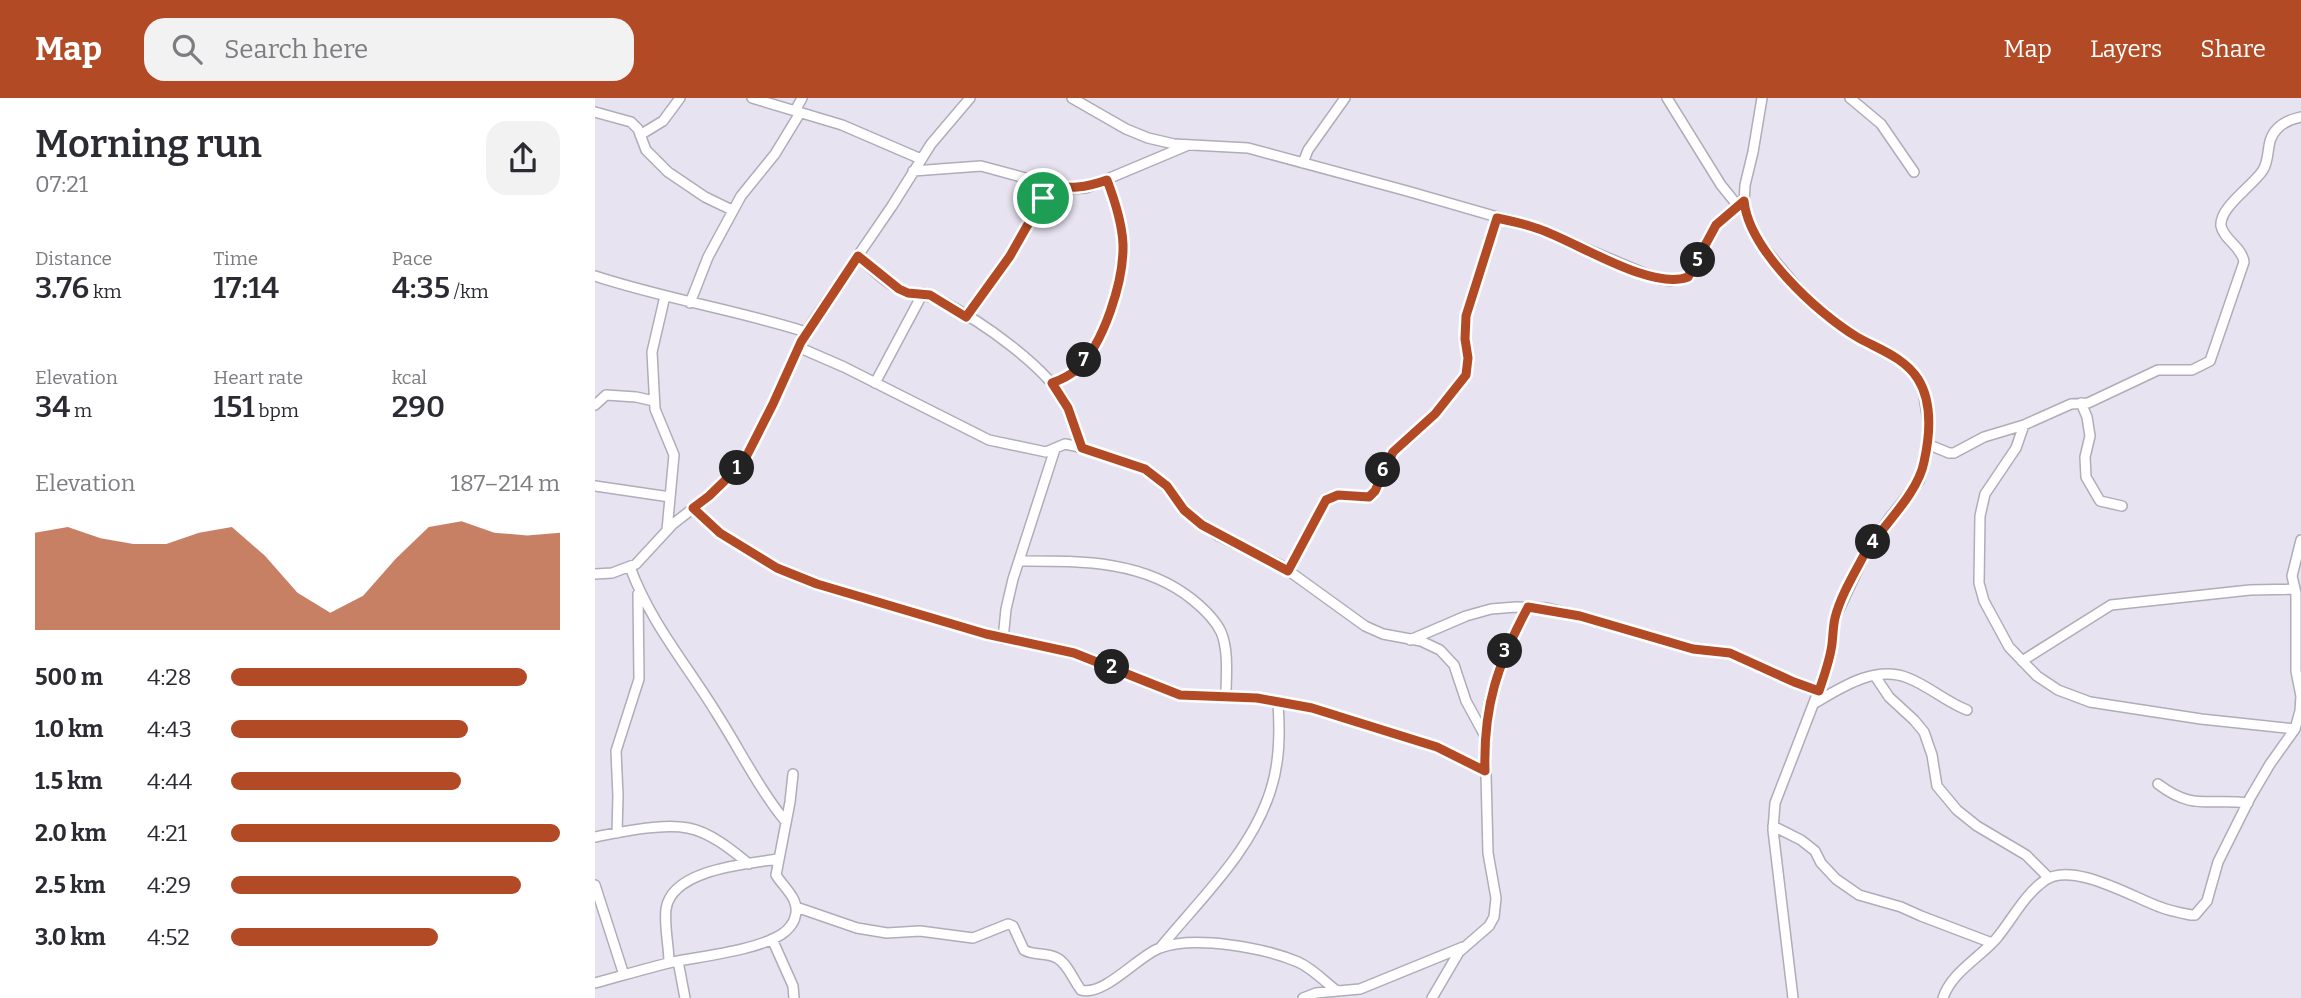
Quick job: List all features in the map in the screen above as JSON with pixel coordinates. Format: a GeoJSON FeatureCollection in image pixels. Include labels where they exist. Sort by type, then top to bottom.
{"type":"FeatureCollection","features":[{"type":"Feature","properties":{"kind":"street"},"geometry":{"type":"LineString","coordinates":[[640,135],[663,121],[680,98]]}},
{"type":"Feature","properties":{"kind":"street"},"geometry":{"type":"LineString","coordinates":[[752,98],[842,125],[921,159]]}},
{"type":"Feature","properties":{"kind":"street"},"geometry":{"type":"LineString","coordinates":[[690,303],[708,257],[732,210],[775,155],[798,112],[802,98]]}},
{"type":"Feature","properties":{"kind":"street"},"geometry":{"type":"LineString","coordinates":[[595,574],[612,573],[630,567],[646,555],[667,530],[709,496],[743,463],[807,332],[921,159],[970,98]]}},
{"type":"Feature","properties":{"kind":"street"},"geometry":{"type":"LineString","coordinates":[[1072,98],[1126,129],[1148,138],[1189,145],[1248,148],[1303,163],[1539,229],[1621,265],[1671,281],[1688,277],[1716,225],[1741,204],[1762,98]]}},
{"type":"Feature","properties":{"kind":"street"},"geometry":{"type":"LineString","coordinates":[[1303,163],[1308,150],[1345,98]]}},
{"type":"Feature","properties":{"kind":"street"},"geometry":{"type":"LineString","coordinates":[[1667,98],[1721,185],[1741,204],[1759,242],[1808,300],[1838,325],[1901,361],[1917,377],[1927,411],[1929,427],[1919,481],[1864,555],[1835,618],[1832,646],[1819,691],[1775,803],[1773,826],[1779,895],[1793,998]]}},
{"type":"Feature","properties":{"kind":"street"},"geometry":{"type":"LineString","coordinates":[[1850,98],[1881,124],[1914,172]]}},
{"type":"Feature","properties":{"kind":"street"},"geometry":{"type":"LineString","coordinates":[[595,112],[631,122],[638,129],[646,150],[668,172],[705,197],[732,210]]}},
{"type":"Feature","properties":{"kind":"street"},"geometry":{"type":"LineString","coordinates":[[1927,444],[1954,453],[1984,437],[2024,425],[2071,404],[2088,403],[2158,370],[2192,370],[2210,361],[2244,262],[2242,254],[2222,229],[2221,220],[2227,209],[2263,169],[2268,143],[2274,131],[2301,117]]}},
{"type":"Feature","properties":{"kind":"street"},"geometry":{"type":"LineString","coordinates":[[913,171],[981,166],[1047,185],[1086,188],[1189,145]]}},
{"type":"Feature","properties":{"kind":"street"},"geometry":{"type":"LineString","coordinates":[[1052,383],[1076,370],[1083,361],[1100,334],[1119,282],[1123,241],[1117,204],[1107,180]]}},
{"type":"Feature","properties":{"kind":"street"},"geometry":{"type":"LineString","coordinates":[[966,317],[1010,256],[1043,198],[1047,185]]}},
{"type":"Feature","properties":{"kind":"street"},"geometry":{"type":"LineString","coordinates":[[1288,571],[1326,500],[1338,495],[1369,497],[1375,491],[1393,452],[1420,429],[1466,375],[1466,316],[1497,218]]}},
{"type":"Feature","properties":{"kind":"street"},"geometry":{"type":"LineString","coordinates":[[858,256],[899,289],[908,293],[923,293],[944,302],[1040,369],[1068,408],[1082,448]]}},
{"type":"Feature","properties":{"kind":"street"},"geometry":{"type":"LineString","coordinates":[[595,276],[807,332]]}},
{"type":"Feature","properties":{"kind":"street"},"geometry":{"type":"LineString","coordinates":[[875,383],[923,293]]}},
{"type":"Feature","properties":{"kind":"street"},"geometry":{"type":"LineString","coordinates":[[665,296],[652,352],[654,401],[674,456],[667,530]]}},
{"type":"Feature","properties":{"kind":"street"},"geometry":{"type":"LineString","coordinates":[[798,347],[989,440],[1046,452],[1065,444],[1145,469],[1167,486],[1184,510],[1202,525],[1288,571],[1365,626],[1383,634],[1421,642],[1440,650],[1454,664],[1466,701],[1485,736]]}},
{"type":"Feature","properties":{"kind":"street"},"geometry":{"type":"LineString","coordinates":[[595,405],[606,395],[654,401]]}},
{"type":"Feature","properties":{"kind":"street"},"geometry":{"type":"LineString","coordinates":[[2081,404],[2087,417],[2090,436],[2085,457],[2086,477],[2100,501],[2122,506]]}},
{"type":"Feature","properties":{"kind":"street"},"geometry":{"type":"LineString","coordinates":[[2024,425],[2016,448],[1985,494],[1980,516],[1979,583],[1984,601],[2009,647],[2037,676],[2058,690],[2091,702],[2151,713],[2294,729]]}},
{"type":"Feature","properties":{"kind":"street"},"geometry":{"type":"LineString","coordinates":[[1003,639],[1006,608],[1055,449]]}},
{"type":"Feature","properties":{"kind":"street"},"geometry":{"type":"LineString","coordinates":[[595,486],[670,497]]}},
{"type":"Feature","properties":{"kind":"street"},"geometry":{"type":"LineString","coordinates":[[693,508],[720,533],[777,568],[817,584],[1003,639],[1074,653],[1180,695],[1257,698],[1312,708],[1437,747],[1485,771]]}},
{"type":"Feature","properties":{"kind":"street"},"geometry":{"type":"LineString","coordinates":[[1943,998],[1947,988],[1961,971],[1982,955],[2032,891],[2049,877],[2060,874],[2084,877],[2160,907],[2195,915],[2207,901],[2218,862],[2270,764],[2294,729],[2300,711],[2301,696],[2296,671],[2295,589],[2292,576],[2301,540]]}},
{"type":"Feature","properties":{"kind":"street"},"geometry":{"type":"LineString","coordinates":[[1020,561],[1056,561],[1129,568],[1153,575],[1179,589],[1203,609],[1222,634],[1226,696]]}},
{"type":"Feature","properties":{"kind":"street"},"geometry":{"type":"LineString","coordinates":[[630,567],[638,589],[680,662],[715,710],[767,799],[786,822]]}},
{"type":"Feature","properties":{"kind":"street"},"geometry":{"type":"LineString","coordinates":[[617,833],[616,751],[639,679],[638,589]]}},
{"type":"Feature","properties":{"kind":"street"},"geometry":{"type":"LineString","coordinates":[[2022,661],[2111,605],[2250,590],[2295,589]]}},
{"type":"Feature","properties":{"kind":"street"},"geometry":{"type":"LineString","coordinates":[[1409,641],[1466,616],[1491,610],[1528,607],[1580,616],[1693,649],[1730,653],[1819,691]]}},
{"type":"Feature","properties":{"kind":"street"},"geometry":{"type":"LineString","coordinates":[[1303,998],[1316,993],[1360,989],[1464,946],[1489,926],[1494,918],[1496,898],[1488,853],[1485,736],[1496,675],[1528,607]]}},
{"type":"Feature","properties":{"kind":"street"},"geometry":{"type":"LineString","coordinates":[[1875,676],[1889,697],[1923,732],[1933,755],[1937,786],[1957,810],[1977,827],[2026,855],[2049,877]]}},
{"type":"Feature","properties":{"kind":"street"},"geometry":{"type":"LineString","coordinates":[[1815,703],[1861,678],[1899,676],[1909,678],[1967,710]]}},
{"type":"Feature","properties":{"kind":"street"},"geometry":{"type":"LineString","coordinates":[[796,907],[857,928],[887,933],[920,930],[973,937],[1004,925],[1013,926],[1024,950],[1056,958],[1062,962],[1081,990],[1095,990],[1160,948],[1226,870],[1263,813],[1272,787],[1280,738],[1279,703]]}},
{"type":"Feature","properties":{"kind":"street"},"geometry":{"type":"LineString","coordinates":[[595,983],[673,962],[743,948],[784,933],[796,917],[796,907],[792,895],[782,886],[776,875],[793,774]]}},
{"type":"Feature","properties":{"kind":"street"},"geometry":{"type":"LineString","coordinates":[[2158,784],[2184,799],[2200,803],[2248,803]]}},
{"type":"Feature","properties":{"kind":"street"},"geometry":{"type":"LineString","coordinates":[[1773,826],[1801,840],[1815,851],[1821,863],[1836,879],[1859,895],[1901,906],[1992,943]]}},
{"type":"Feature","properties":{"kind":"street"},"geometry":{"type":"LineString","coordinates":[[595,837],[665,828],[688,828],[733,850],[749,864]]}},
{"type":"Feature","properties":{"kind":"street"},"geometry":{"type":"LineString","coordinates":[[685,998],[673,962],[666,906],[672,895],[694,877],[778,859]]}},
{"type":"Feature","properties":{"kind":"street"},"geometry":{"type":"LineString","coordinates":[[595,885],[624,975]]}},
{"type":"Feature","properties":{"kind":"street"},"geometry":{"type":"LineString","coordinates":[[772,939],[793,986],[794,998]]}},
{"type":"Feature","properties":{"kind":"street"},"geometry":{"type":"LineString","coordinates":[[1160,948],[1230,943],[1300,963],[1337,991]]}},
{"type":"Feature","properties":{"kind":"street"},"geometry":{"type":"LineString","coordinates":[[1432,998],[1464,946]]}},
{"type":"Feature","properties":{"kind":"route"},"geometry":{"type":"LineString","coordinates":[[1107,180],[1117,204],[1123,241],[1119,282],[1100,334],[1076,370],[1052,383],[1068,408],[1082,448],[1154,474],[1167,486],[1184,510],[1202,525],[1288,571],[1326,500],[1338,495],[1369,497],[1375,491],[1393,452],[1435,414],[1466,375],[1466,316],[1497,218],[1539,229],[1621,265],[1671,281],[1688,277],[1716,225],[1744,201],[1748,220],[1759,242],[1808,300],[1838,325],[1901,361],[1917,377],[1923,390],[1929,427],[1919,481],[1864,555],[1835,618],[1832,646],[1819,691],[1730,653],[1693,649],[1580,616],[1547,608],[1528,607],[1496,675],[1485,736],[1485,771],[1437,747],[1312,708],[1257,698],[1180,695],[1074,653],[986,634],[817,584],[777,568],[720,533],[693,508],[743,463],[755,443],[801,342],[858,256],[899,289],[908,293],[930,295],[966,317],[1010,256],[1043,198],[1047,185],[1086,188],[1107,180]]}}]}
